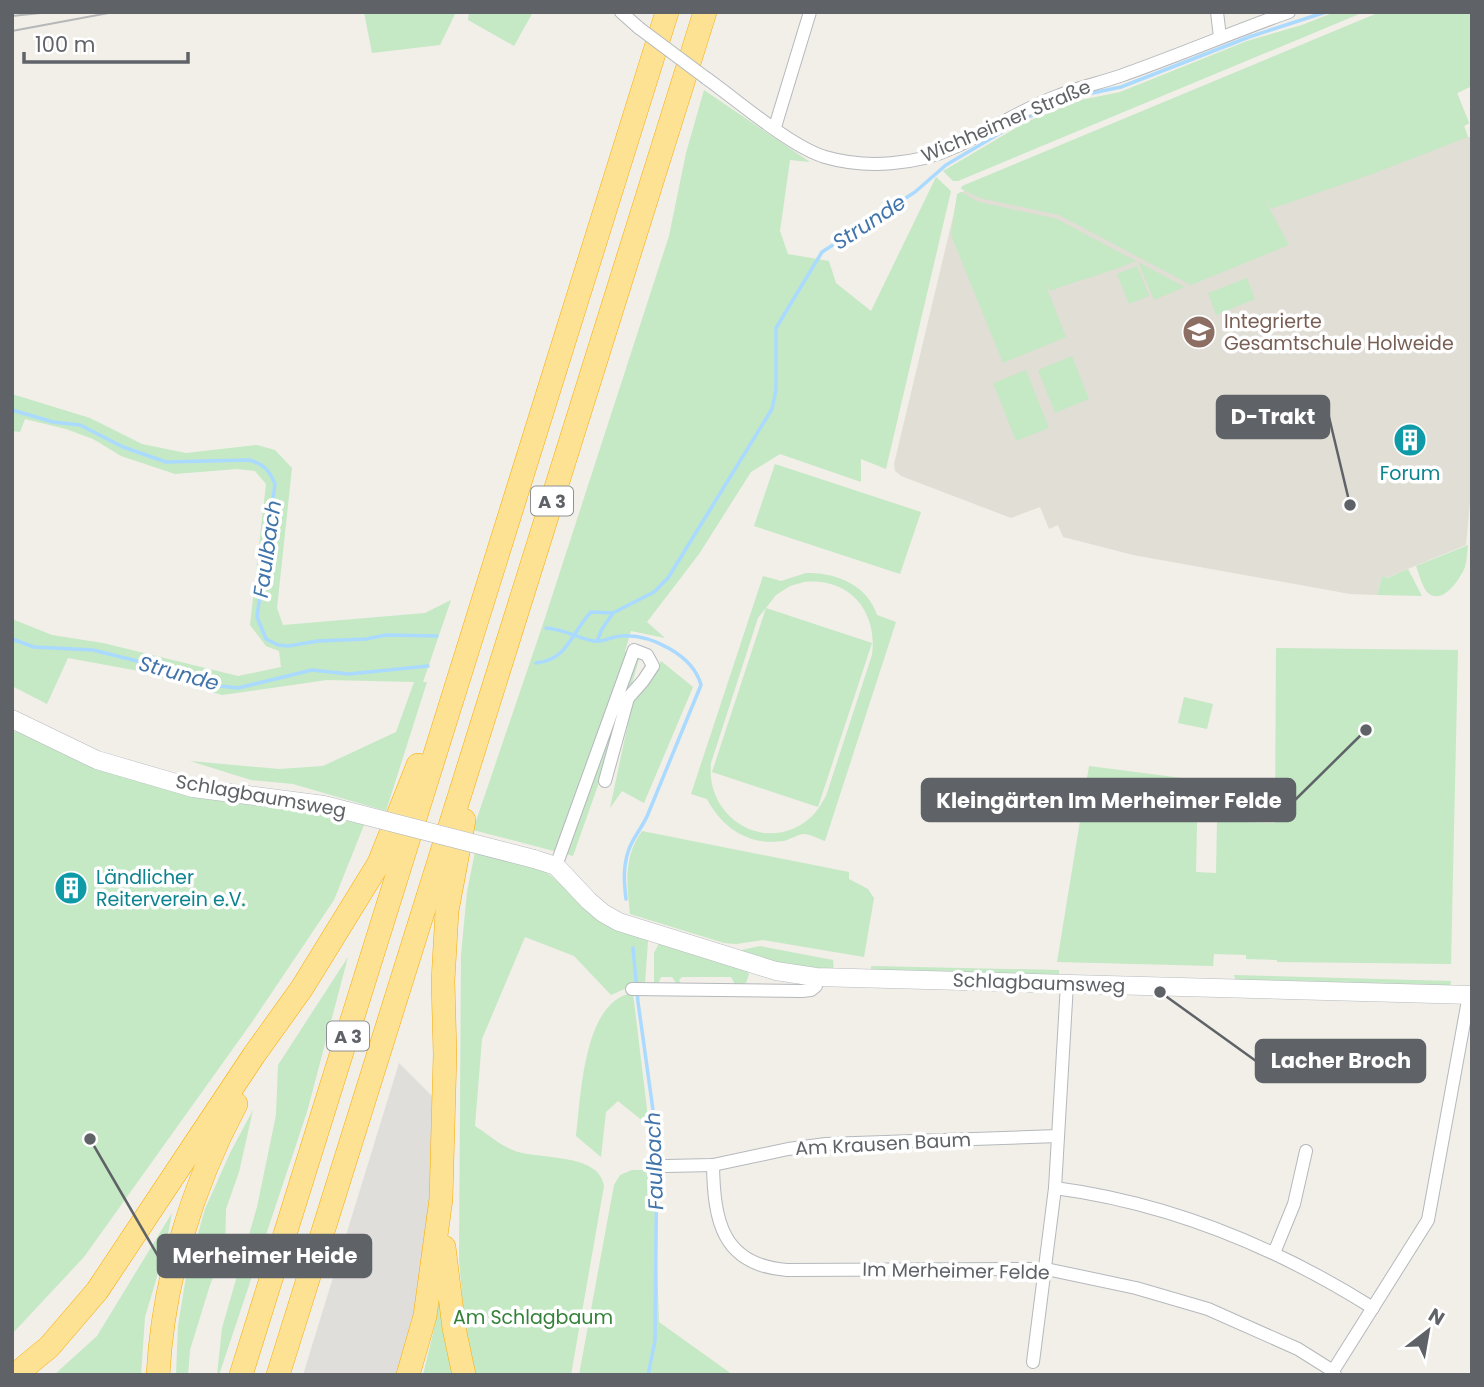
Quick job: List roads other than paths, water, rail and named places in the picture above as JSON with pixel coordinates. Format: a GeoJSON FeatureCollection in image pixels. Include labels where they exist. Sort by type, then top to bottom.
{"type":"FeatureCollection","features":[{"type":"Feature","properties":{"kind":"highway","name":"A 3"},"geometry":{"type":"LineString","coordinates":[[241,1375],[667,12]]}},
{"type":"Feature","properties":{"kind":"highway","name":"A 3"},"geometry":{"type":"LineString","coordinates":[[278,1375],[705,12]]}},
{"type":"Feature","properties":{"kind":"highway"},"geometry":{"type":"LineString","coordinates":[[158,1375],[171,1277],[191,1209],[231,1113],[281,1021],[379,863],[422,753],[454,697]]}},
{"type":"Feature","properties":{"kind":"highway"},"geometry":{"type":"LineString","coordinates":[[464,1375],[446,1273],[441,1199],[445,1054],[443,981],[447,911],[483,720]]}},
{"type":"Feature","properties":{"kind":"highway"},"geometry":{"type":"LineString","coordinates":[[15,1375],[49,1347],[97,1291],[254,1055],[281,1021]]}},
{"type":"Feature","properties":{"kind":"highway"},"geometry":{"type":"LineString","coordinates":[[408,1375],[425,1316],[441,1199]]}},
{"type":"Feature","properties":{"kind":"main road","name":"Schlagbaumsweg"},"geometry":{"type":"LineString","coordinates":[[12,719],[97,760],[193,788],[324,805],[556,866],[589,901],[619,922],[796,975],[1470,995]]}},
{"type":"Feature","properties":{"kind":"street","name":"Wichheimer Straße"},"geometry":{"type":"LineString","coordinates":[[621,12],[706,78],[810,151],[834,159],[868,163],[889,163],[932,156],[956,147],[1059,95],[1120,76],[1289,12]]}},
{"type":"Feature","properties":{"kind":"street"},"geometry":{"type":"LineString","coordinates":[[775,127],[810,12]]}},
{"type":"Feature","properties":{"kind":"street"},"geometry":{"type":"LineString","coordinates":[[1217,12],[1220,37]]}},
{"type":"Feature","properties":{"kind":"street"},"geometry":{"type":"LineString","coordinates":[[556,866],[634,650],[647,655],[653,666],[628,698],[605,781]]}},
{"type":"Feature","properties":{"kind":"street"},"geometry":{"type":"LineString","coordinates":[[636,989],[802,991],[816,986],[816,977]]}},
{"type":"Feature","properties":{"kind":"street"},"geometry":{"type":"LineString","coordinates":[[1033,1362],[1055,1188],[1067,984]]}},
{"type":"Feature","properties":{"kind":"street"},"geometry":{"type":"LineString","coordinates":[[1334,1373],[1430,1215],[1470,995]]}},
{"type":"Feature","properties":{"kind":"street","name":"Am Krausen Baum"},"geometry":{"type":"LineString","coordinates":[[666,1166],[713,1165],[826,1144],[1058,1136]]}},
{"type":"Feature","properties":{"kind":"street"},"geometry":{"type":"LineString","coordinates":[[1274,1252],[1294,1204],[1306,1151]]}},
{"type":"Feature","properties":{"kind":"street","name":"Im Merheimer Felde"},"geometry":{"type":"LineString","coordinates":[[713,1165],[716,1213],[721,1229],[730,1244],[743,1256],[758,1264],[787,1270],[1046,1269],[1136,1288],[1208,1310],[1298,1349],[1334,1373]]}},
{"type":"Feature","properties":{"kind":"street"},"geometry":{"type":"LineString","coordinates":[[1055,1188],[1171,1214],[1227,1232],[1274,1252],[1373,1308]]}},
{"type":"Feature","properties":{"kind":"waterway","name":"Strunde"},"geometry":{"type":"LineString","coordinates":[[536,663],[547,661],[562,651],[591,612],[613,613],[654,592],[668,578],[772,409],[776,390],[776,328],[822,252],[915,192],[946,165],[1024,119],[1078,96],[1121,87],[1249,37],[1326,12]]}},
{"type":"Feature","properties":{"kind":"waterway","name":"Faulbach"},"geometry":{"type":"LineString","coordinates":[[12,410],[53,422],[80,425],[123,447],[166,462],[249,460],[265,468],[275,484],[257,617],[266,639],[288,646],[386,635],[437,636]]}},
{"type":"Feature","properties":{"kind":"waterway"},"geometry":{"type":"LineString","coordinates":[[597,641],[613,613]]}},
{"type":"Feature","properties":{"kind":"waterway","name":"Faulbach"},"geometry":{"type":"LineString","coordinates":[[546,628],[594,641],[633,636],[657,643],[669,648],[689,664],[701,685],[648,814],[628,852],[624,876],[626,899]]}},
{"type":"Feature","properties":{"kind":"waterway","name":"Strunde"},"geometry":{"type":"LineString","coordinates":[[12,639],[34,647],[93,650],[205,678],[220,686],[238,688],[312,670],[349,674],[428,666]]}},
{"type":"Feature","properties":{"kind":"waterway","name":"Faulbach"},"geometry":{"type":"LineString","coordinates":[[633,948],[657,1139],[655,1341],[648,1375]]}},
{"type":"Feature","properties":{"kind":"tram line"},"geometry":{"type":"LineString","coordinates":[[12,16],[50,12]]}},
{"type":"Feature","properties":{"kind":"tram line"},"geometry":{"type":"LineString","coordinates":[[12,31],[114,12]]}},
{"type":"Feature","properties":{"kind":"place","name":"Integrierte Gesamtschule Holweide"},"geometry":{"type":"Point","coordinates":[1199,332]}},
{"type":"Feature","properties":{"kind":"place","name":"Forum"},"geometry":{"type":"Point","coordinates":[1410,440]}},
{"type":"Feature","properties":{"kind":"place","name":"D-Trakt"},"geometry":{"type":"Point","coordinates":[1350,505]}},
{"type":"Feature","properties":{"kind":"place","name":"Kleingärten Im Merheimer Felde"},"geometry":{"type":"Point","coordinates":[1366,730]}},
{"type":"Feature","properties":{"kind":"place","name":"Ländlicher Reiterverein e.V."},"geometry":{"type":"Point","coordinates":[71,888]}},
{"type":"Feature","properties":{"kind":"place","name":"Lacher Broch"},"geometry":{"type":"Point","coordinates":[1160,992]}},
{"type":"Feature","properties":{"kind":"place","name":"Merheimer Heide"},"geometry":{"type":"Point","coordinates":[90,1139]}},
{"type":"Feature","properties":{"kind":"park label","name":"Am Schlagbaum"},"geometry":{"type":"Point","coordinates":[533,1317]}}]}
